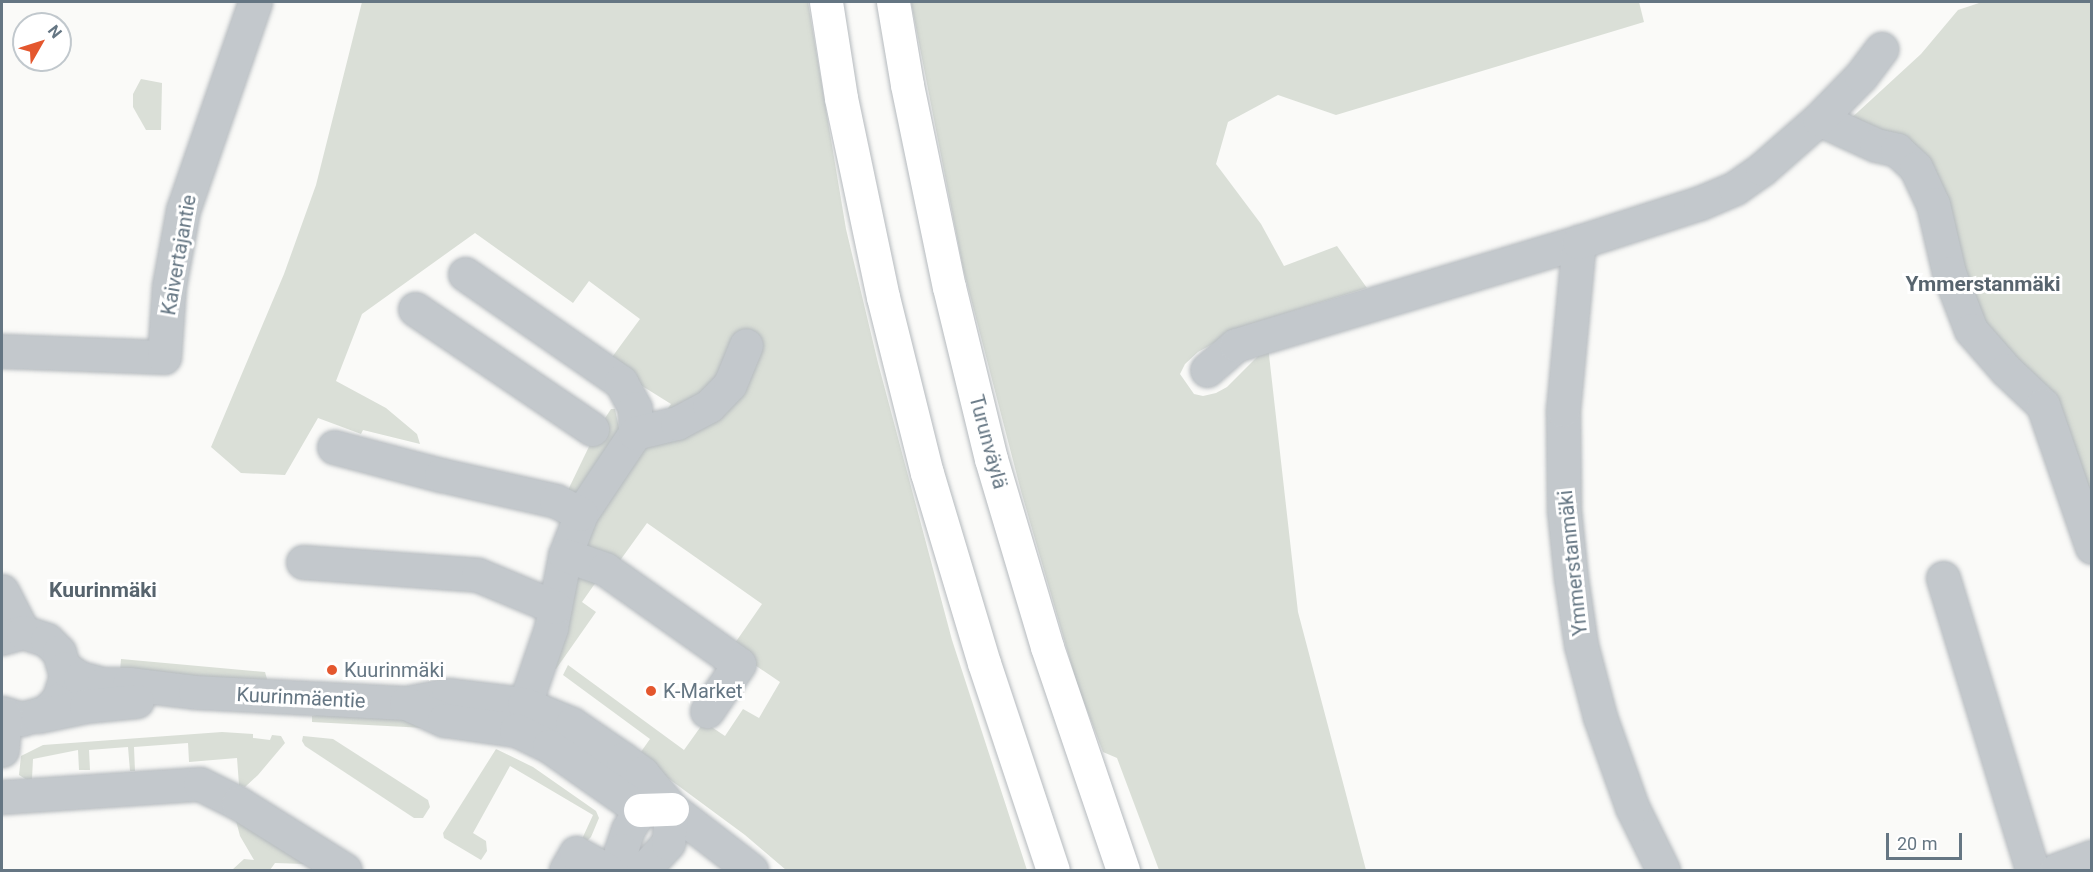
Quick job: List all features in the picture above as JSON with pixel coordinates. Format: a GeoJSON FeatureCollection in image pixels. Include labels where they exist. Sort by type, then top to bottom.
{"type":"FeatureCollection","features":[{"type":"Feature","properties":{"kind":"main road"},"geometry":{"type":"LineString","coordinates":[[826,2],[841,98],[881,285],[927,473],[984,663],[1053,870]]}},
{"type":"Feature","properties":{"kind":"main road","name":"Turunväylä"},"geometry":{"type":"LineString","coordinates":[[893,2],[907,85],[947,276],[991,459],[1047,647],[1124,870]]}},
{"type":"Feature","properties":{"kind":"main road"},"geometry":{"type":"LineString","coordinates":[[640,810],[672,809]]}},
{"type":"Feature","properties":{"kind":"street","name":"Kaivertajantie"},"geometry":{"type":"LineString","coordinates":[[2,351],[165,357],[169,286],[183,210],[208,132],[255,2]]}},
{"type":"Feature","properties":{"kind":"street"},"geometry":{"type":"LineString","coordinates":[[1208,370],[1236,345],[1579,242],[1700,203],[1735,188],[1762,169],[1819,119],[1861,75],[1881,49]]}},
{"type":"Feature","properties":{"kind":"street"},"geometry":{"type":"LineString","coordinates":[[1819,119],[1876,145],[1897,150],[1916,168],[1933,204],[1950,273],[1971,330],[2006,370],[2043,405],[2091,547]]}},
{"type":"Feature","properties":{"kind":"street","name":"Ymmerstanmäki"},"geometry":{"type":"LineString","coordinates":[[1579,242],[1563,410],[1564,510],[1571,578],[1581,645],[1600,717],[1632,807],[1663,870]]}},
{"type":"Feature","properties":{"kind":"street"},"geometry":{"type":"LineString","coordinates":[[465,274],[621,382],[635,408],[635,433],[581,514],[565,555],[551,628],[520,717]]}},
{"type":"Feature","properties":{"kind":"street"},"geometry":{"type":"LineString","coordinates":[[415,309],[592,429]]}},
{"type":"Feature","properties":{"kind":"street"},"geometry":{"type":"LineString","coordinates":[[635,433],[677,423],[709,406],[730,384],[746,345]]}},
{"type":"Feature","properties":{"kind":"street"},"geometry":{"type":"LineString","coordinates":[[334,447],[441,475],[556,501],[581,514]]}},
{"type":"Feature","properties":{"kind":"street"},"geometry":{"type":"LineString","coordinates":[[565,555],[605,569],[739,664],[707,711]]}},
{"type":"Feature","properties":{"kind":"street"},"geometry":{"type":"LineString","coordinates":[[303,562],[478,575],[555,607]]}},
{"type":"Feature","properties":{"kind":"street"},"geometry":{"type":"LineString","coordinates":[[1943,578],[2032,870]]}},
{"type":"Feature","properties":{"kind":"street"},"geometry":{"type":"LineString","coordinates":[[2,591],[12,635],[39,636],[53,645],[65,668],[65,684],[58,700],[38,716]]}},
{"type":"Feature","properties":{"kind":"street","name":"Kuurinmäentie"},"geometry":{"type":"LineString","coordinates":[[65,668],[80,678],[103,684],[129,684],[195,692],[406,703],[444,720],[520,717],[572,724],[642,773],[672,809],[751,870]]}},
{"type":"Feature","properties":{"kind":"street","name":"Kuurinmäentie"},"geometry":{"type":"LineString","coordinates":[[3,714],[22,719],[86,706],[126,703],[195,692]]}},
{"type":"Feature","properties":{"kind":"street"},"geometry":{"type":"LineString","coordinates":[[2,750],[3,714]]}},
{"type":"Feature","properties":{"kind":"street","name":"Kuurinmäentie"},"geometry":{"type":"LineString","coordinates":[[520,717],[549,746],[640,810]]}},
{"type":"Feature","properties":{"kind":"street"},"geometry":{"type":"LineString","coordinates":[[2,797],[201,784],[238,802],[326,868]]}},
{"type":"Feature","properties":{"kind":"street"},"geometry":{"type":"LineString","coordinates":[[643,870],[668,843],[672,809]]}},
{"type":"Feature","properties":{"kind":"street"},"geometry":{"type":"LineString","coordinates":[[622,870],[621,850],[628,829],[640,810]]}},
{"type":"Feature","properties":{"kind":"street"},"geometry":{"type":"LineString","coordinates":[[566,870],[576,853],[607,870]]}},
{"type":"Feature","properties":{"kind":"street"},"geometry":{"type":"LineString","coordinates":[[2056,870],[2091,857]]}},
{"type":"Feature","properties":{"kind":"shaded area"},"geometry":{"type":"Polygon","coordinates":[[[362,2],[808,2],[846,229],[878,363],[952,640],[1027,870],[786,870],[745,835],[638,756],[650,739],[563,675],[568,665],[684,750],[704,722],[725,736],[743,709],[759,718],[780,682],[737,653],[735,643],[762,604],[647,523],[619,562],[587,548],[579,539],[671,404],[607,364],[640,319],[589,281],[573,303],[475,233],[362,314],[336,381],[386,408],[417,434],[420,444],[363,430],[361,434],[318,418],[285,475],[241,473],[211,447],[284,274],[316,185],[362,2]]]}},
{"type":"Feature","properties":{"kind":"shaded area"},"geometry":{"type":"Polygon","coordinates":[[[911,2],[1639,2],[1644,22],[1336,115],[1278,95],[1228,122],[1216,164],[1261,224],[1284,266],[1337,246],[1367,288],[1245,326],[1198,352],[1185,364],[1180,374],[1194,394],[1203,396],[1216,393],[1227,387],[1268,346],[1298,612],[1366,870],[1159,870],[1117,758],[1103,752],[1077,684],[1021,491],[963,268],[911,2]]]}},
{"type":"Feature","properties":{"kind":"shaded area"},"geometry":{"type":"Polygon","coordinates":[[[1982,2],[2091,2],[2091,515],[1978,321],[1945,208],[1847,122],[1921,54],[1958,10],[1982,2]]]}},
{"type":"Feature","properties":{"kind":"shaded area"},"geometry":{"type":"Polygon","coordinates":[[[141,79],[162,83],[161,130],[146,130],[133,107],[133,94],[141,79]]]}},
{"type":"Feature","properties":{"kind":"shaded area"},"geometry":{"type":"Polygon","coordinates":[[[611,409],[615,409],[620,433],[578,500],[567,494],[569,488],[596,432],[611,409]]]}},
{"type":"Feature","properties":{"kind":"shaded area"},"geometry":{"type":"Polygon","coordinates":[[[574,577],[584,577],[596,582],[582,602],[596,612],[556,669],[548,666],[574,577]]]}},
{"type":"Feature","properties":{"kind":"shaded area"},"geometry":{"type":"Polygon","coordinates":[[[121,659],[265,672],[267,679],[265,682],[120,671],[121,659]]]}},
{"type":"Feature","properties":{"kind":"shaded area"},"geometry":{"type":"Polygon","coordinates":[[[332,712],[396,717],[425,724],[425,728],[312,722],[312,716],[332,712]]]}},
{"type":"Feature","properties":{"kind":"shaded area"},"geometry":{"type":"Polygon","coordinates":[[[222,732],[253,734],[253,738],[270,740],[272,735],[281,736],[285,743],[245,787],[239,785],[237,758],[189,762],[188,743],[134,747],[135,771],[130,771],[128,747],[89,750],[90,770],[79,770],[78,750],[33,759],[32,779],[27,780],[19,775],[21,756],[43,745],[222,732]]]}},
{"type":"Feature","properties":{"kind":"shaded area"},"geometry":{"type":"Polygon","coordinates":[[[303,736],[333,739],[428,800],[430,807],[423,818],[414,818],[305,746],[302,741],[303,736]]]}},
{"type":"Feature","properties":{"kind":"shaded area"},"geometry":{"type":"Polygon","coordinates":[[[496,749],[533,767],[596,811],[599,818],[591,837],[587,841],[582,839],[593,815],[510,766],[473,833],[486,841],[487,851],[481,860],[444,838],[443,833],[496,749]]]}},
{"type":"Feature","properties":{"kind":"shaded area"},"geometry":{"type":"Polygon","coordinates":[[[234,813],[305,864],[275,863],[270,870],[232,870],[244,859],[254,860],[240,836],[234,813]]]}},
{"type":"Feature","properties":{"kind":"place","name":"Kuurinmäki"},"geometry":{"type":"Point","coordinates":[332,670]}},
{"type":"Feature","properties":{"kind":"place","name":"K-Market"},"geometry":{"type":"Point","coordinates":[651,691]}},
{"type":"Feature","properties":{"kind":"district","name":"Ymmerstanmäki"},"geometry":{"type":"Point","coordinates":[1983,284]}},
{"type":"Feature","properties":{"kind":"district","name":"Kuurinmäki"},"geometry":{"type":"Point","coordinates":[103,590]}}]}
